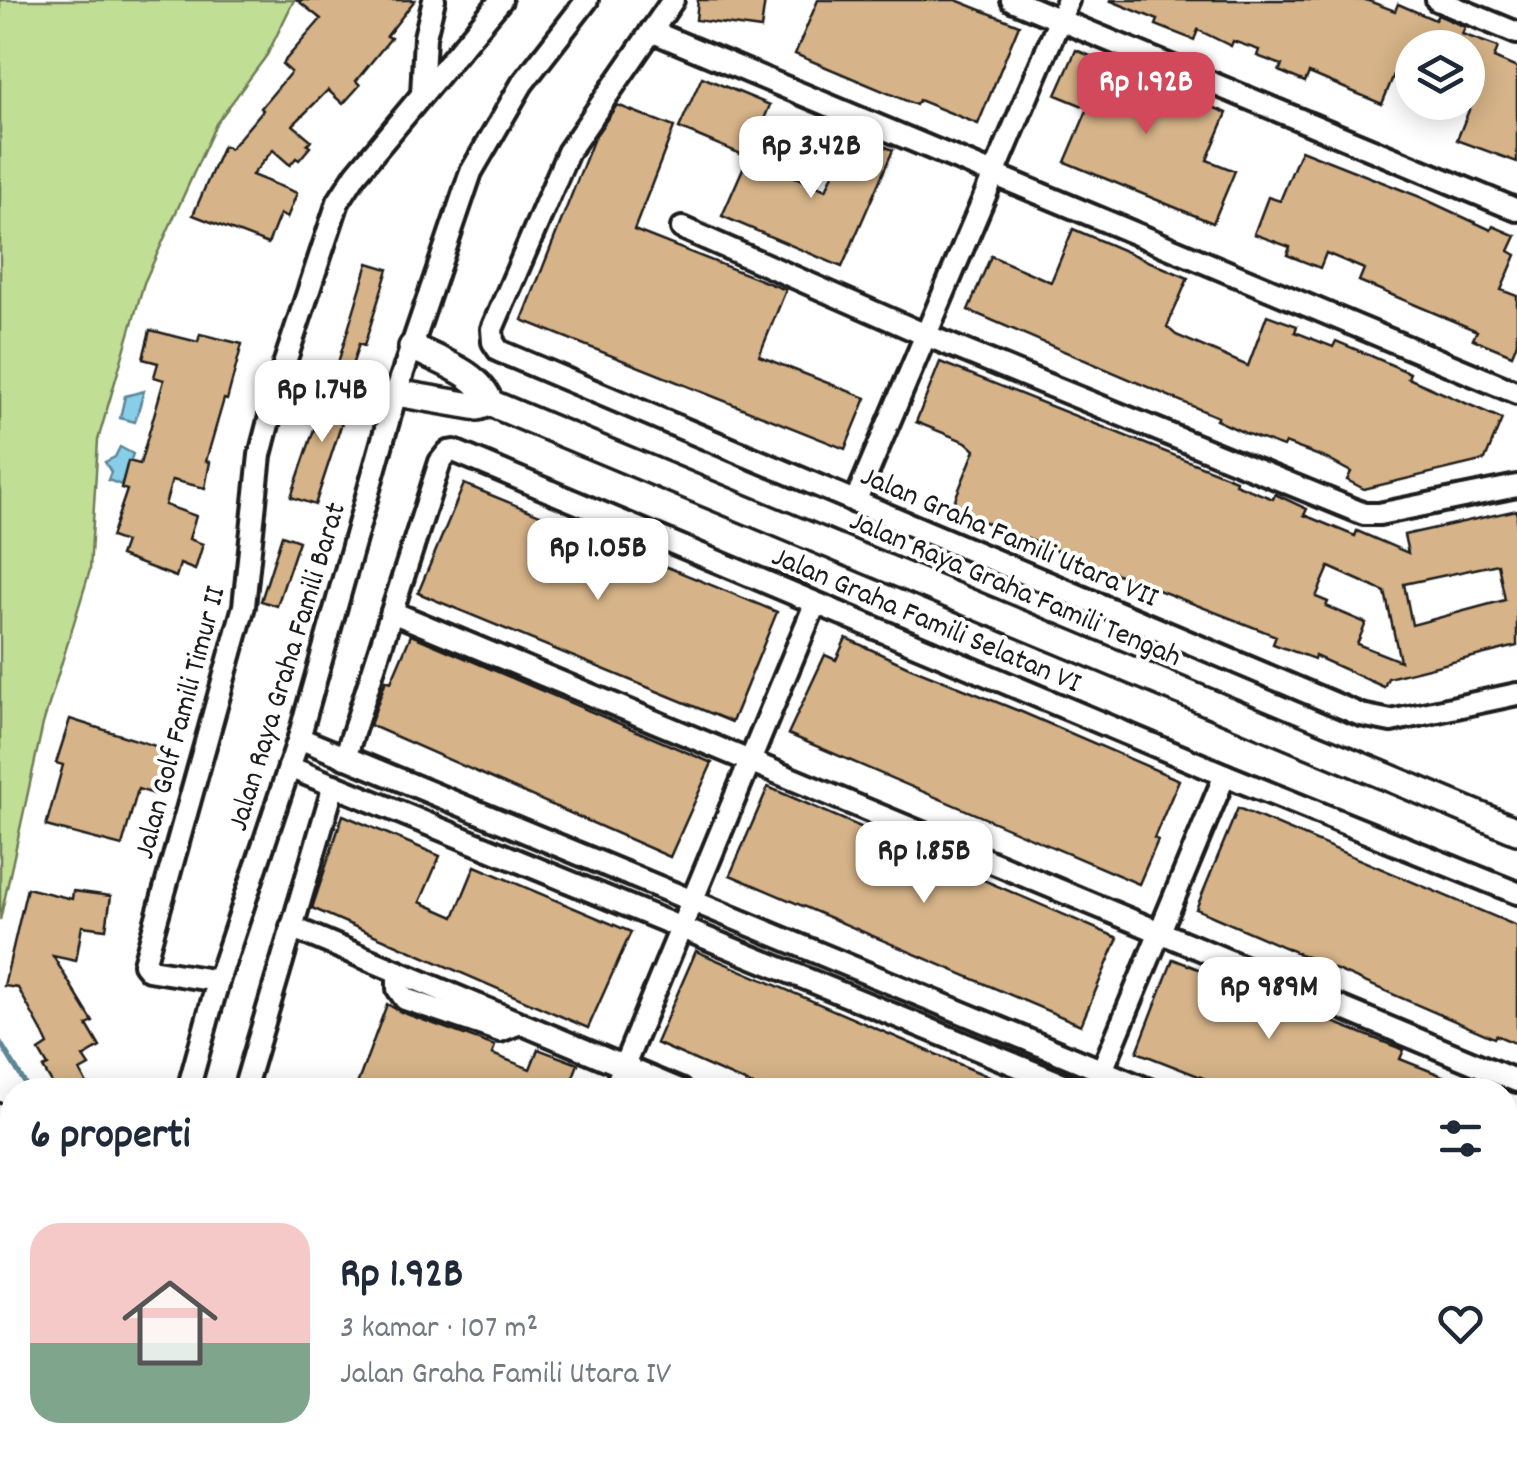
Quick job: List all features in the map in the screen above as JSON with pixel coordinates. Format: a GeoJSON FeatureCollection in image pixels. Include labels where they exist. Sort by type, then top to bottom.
{"type":"FeatureCollection","features":[{"type":"Feature","properties":{"kind":"street"},"geometry":{"type":"LineString","coordinates":[[422,94],[425,36],[434,0]]}},
{"type":"Feature","properties":{"kind":"street","name":"Jalan Golf Famili Timur II"},"geometry":{"type":"LineString","coordinates":[[218,981],[149,970],[144,964],[244,606],[260,455],[282,374],[338,202],[356,174],[501,0]]}},
{"type":"Feature","properties":{"kind":"street","name":"Jalan Raya Graha Famili Barat"},"geometry":{"type":"LineString","coordinates":[[191,1078],[218,981],[299,738],[396,394],[471,172],[522,84],[588,0]]}},
{"type":"Feature","properties":{"kind":"street"},"geometry":{"type":"LineString","coordinates":[[673,0],[651,32],[1517,393]]}},
{"type":"Feature","properties":{"kind":"street"},"geometry":{"type":"LineString","coordinates":[[1012,0],[1517,210]]}},
{"type":"Feature","properties":{"kind":"street"},"geometry":{"type":"LineString","coordinates":[[855,502],[1068,0]]}},
{"type":"Feature","properties":{"kind":"street"},"geometry":{"type":"LineString","coordinates":[[1437,0],[1517,33]]}},
{"type":"Feature","properties":{"kind":"street","name":"Jalan Graha Famili Utara VII"},"geometry":{"type":"LineString","coordinates":[[651,32],[568,152],[492,330],[493,342],[507,356],[1361,715],[1391,721],[1517,694]]}},
{"type":"Feature","properties":{"kind":"street"},"geometry":{"type":"LineString","coordinates":[[682,228],[928,336],[1364,514],[1517,486]]}},
{"type":"Feature","properties":{"kind":"street","name":"Jalan Raya Graha Famili Tengah"},"geometry":{"type":"LineString","coordinates":[[412,347],[472,378],[485,389],[490,404]]}},
{"type":"Feature","properties":{"kind":"street","name":"Jalan Raya Graha Famili Tengah"},"geometry":{"type":"LineString","coordinates":[[396,394],[478,407],[490,404],[1517,832]]}},
{"type":"Feature","properties":{"kind":"street","name":"Jalan Graha Famili Selatan VI"},"geometry":{"type":"LineString","coordinates":[[345,758],[440,462],[454,450],[1224,775],[1517,893]]}},
{"type":"Feature","properties":{"kind":"street"},"geometry":{"type":"LineString","coordinates":[[619,1078],[815,604]]}},
{"type":"Feature","properties":{"kind":"street"},"geometry":{"type":"LineString","coordinates":[[392,612],[1507,1078]]}},
{"type":"Feature","properties":{"kind":"street"},"geometry":{"type":"LineString","coordinates":[[299,738],[692,901],[1093,1078]]}},
{"type":"Feature","properties":{"kind":"street"},"geometry":{"type":"LineString","coordinates":[[289,767],[1048,1078]]}},
{"type":"Feature","properties":{"kind":"street"},"geometry":{"type":"LineString","coordinates":[[1099,1078],[1224,775]]}},
{"type":"Feature","properties":{"kind":"street"},"geometry":{"type":"LineString","coordinates":[[248,1078],[334,785]]}},
{"type":"Feature","properties":{"kind":"street"},"geometry":{"type":"LineString","coordinates":[[292,927],[652,1078]]}},
{"type":"Feature","properties":{"kind":"green space"},"geometry":{"type":"Polygon","coordinates":[[[0,0],[294,0],[267,55],[216,124],[144,283],[98,440],[90,570],[43,724],[0,920],[0,0]]]}},
{"type":"Feature","properties":{"kind":"water"},"geometry":{"type":"Polygon","coordinates":[[[144,391],[135,422],[120,418],[125,396],[144,391]]]}},
{"type":"Feature","properties":{"kind":"water"},"geometry":{"type":"Polygon","coordinates":[[[120,447],[133,454],[121,485],[108,480],[111,472],[105,462],[115,457],[120,447]]]}},
{"type":"Feature","properties":{"kind":"building"},"geometry":{"type":"Polygon","coordinates":[[[297,0],[415,0],[356,81],[360,85],[343,104],[328,90],[293,125],[311,140],[299,160],[296,158],[290,165],[273,150],[252,175],[297,193],[287,218],[280,214],[268,244],[193,215],[223,146],[230,149],[263,110],[291,72],[282,64],[321,19],[297,0]]]}},
{"type":"Feature","properties":{"kind":"building"},"geometry":{"type":"Polygon","coordinates":[[[698,0],[765,0],[761,29],[696,20],[698,0]]]}},
{"type":"Feature","properties":{"kind":"building"},"geometry":{"type":"Polygon","coordinates":[[[818,0],[956,0],[1019,25],[978,124],[919,100],[916,105],[795,54],[818,0]]]}},
{"type":"Feature","properties":{"kind":"building"},"geometry":{"type":"Polygon","coordinates":[[[1109,0],[1366,0],[1395,11],[1398,4],[1435,20],[1438,15],[1465,27],[1395,30],[1395,72],[1382,104],[1309,73],[1305,82],[1279,71],[1282,65],[1257,56],[1259,50],[1233,41],[1231,46],[1198,30],[1194,40],[1156,25],[1158,20],[1109,0]]]}},
{"type":"Feature","properties":{"kind":"building"},"geometry":{"type":"Polygon","coordinates":[[[1485,42],[1498,47],[1494,58],[1517,68],[1517,162],[1457,140],[1465,120],[1485,120],[1485,42]]]}},
{"type":"Feature","properties":{"kind":"building"},"geometry":{"type":"Polygon","coordinates":[[[1076,50],[1227,113],[1207,160],[1235,171],[1213,223],[1065,162],[1088,108],[1056,95],[1076,50]]]}},
{"type":"Feature","properties":{"kind":"building"},"geometry":{"type":"Polygon","coordinates":[[[702,77],[770,105],[748,157],[679,128],[702,77]]]}},
{"type":"Feature","properties":{"kind":"building"},"geometry":{"type":"Polygon","coordinates":[[[617,105],[674,127],[634,230],[786,290],[759,356],[866,398],[845,449],[522,320],[594,138],[617,105]]]}},
{"type":"Feature","properties":{"kind":"building"},"geometry":{"type":"Polygon","coordinates":[[[851,132],[893,150],[842,267],[722,216],[748,157],[826,190],[851,132]]]}},
{"type":"Feature","properties":{"kind":"building"},"geometry":{"type":"Polygon","coordinates":[[[1301,150],[1491,230],[1493,226],[1516,236],[1509,251],[1516,255],[1501,290],[1517,296],[1517,343],[1512,355],[1473,339],[1477,331],[1359,281],[1364,269],[1326,253],[1320,268],[1287,255],[1290,247],[1254,234],[1268,197],[1280,201],[1301,150]]]}},
{"type":"Feature","properties":{"kind":"building"},"geometry":{"type":"Polygon","coordinates":[[[1073,229],[1188,278],[1167,327],[1176,335],[1248,366],[1267,315],[1297,326],[1295,332],[1333,347],[1336,341],[1410,373],[1408,378],[1502,419],[1485,460],[1364,489],[1347,480],[1351,472],[1325,458],[1245,433],[1216,420],[1218,417],[968,310],[991,256],[1051,282],[1073,229]]]}},
{"type":"Feature","properties":{"kind":"building"},"geometry":{"type":"Polygon","coordinates":[[[368,263],[388,269],[364,346],[359,344],[345,387],[332,383],[368,263]]]}},
{"type":"Feature","properties":{"kind":"building"},"geometry":{"type":"Polygon","coordinates":[[[150,330],[198,342],[200,334],[242,344],[206,461],[210,462],[205,488],[172,480],[165,505],[196,516],[189,539],[203,544],[195,570],[180,564],[176,577],[120,556],[125,542],[111,537],[127,490],[121,488],[128,461],[140,464],[164,380],[154,377],[158,363],[143,359],[150,330]]]}},
{"type":"Feature","properties":{"kind":"building"},"geometry":{"type":"Polygon","coordinates":[[[940,362],[1236,480],[1235,484],[1273,499],[1275,494],[1307,509],[1304,515],[1355,536],[1357,531],[1408,553],[1404,535],[1517,510],[1517,646],[1388,678],[1384,687],[1315,656],[1314,659],[1273,644],[1276,636],[951,509],[975,450],[966,442],[916,422],[940,362]],[[1498,564],[1404,584],[1412,625],[1505,600],[1498,564]],[[1329,567],[1316,597],[1328,602],[1326,606],[1366,623],[1357,644],[1400,661],[1385,592],[1329,567]]]}},
{"type":"Feature","properties":{"kind":"building"},"geometry":{"type":"Polygon","coordinates":[[[329,385],[352,392],[315,505],[291,497],[329,385]]]}},
{"type":"Feature","properties":{"kind":"building"},"geometry":{"type":"Polygon","coordinates":[[[464,484],[777,612],[732,722],[418,593],[464,484]]]}},
{"type":"Feature","properties":{"kind":"building"},"geometry":{"type":"Polygon","coordinates":[[[282,535],[299,541],[277,606],[261,601],[282,535]]]}},
{"type":"Feature","properties":{"kind":"building"},"geometry":{"type":"Polygon","coordinates":[[[411,635],[712,763],[670,857],[370,725],[386,680],[391,682],[411,635]]]}},
{"type":"Feature","properties":{"kind":"building"},"geometry":{"type":"Polygon","coordinates":[[[846,638],[1179,780],[1139,884],[788,734],[825,655],[836,660],[846,638]]]}},
{"type":"Feature","properties":{"kind":"building"},"geometry":{"type":"Polygon","coordinates":[[[70,719],[168,750],[154,794],[138,789],[122,846],[46,826],[63,765],[56,763],[70,719]]]}},
{"type":"Feature","properties":{"kind":"building"},"geometry":{"type":"Polygon","coordinates":[[[768,787],[1118,938],[1081,1025],[730,875],[768,787]]]}},
{"type":"Feature","properties":{"kind":"building"},"geometry":{"type":"Polygon","coordinates":[[[1238,808],[1517,926],[1517,1044],[1496,1035],[1494,1038],[1196,909],[1238,808]]]}},
{"type":"Feature","properties":{"kind":"building"},"geometry":{"type":"Polygon","coordinates":[[[343,815],[440,856],[420,902],[454,917],[475,866],[631,932],[588,1028],[312,908],[343,815]]]}},
{"type":"Feature","properties":{"kind":"building"},"geometry":{"type":"Polygon","coordinates":[[[27,888],[72,899],[73,891],[111,896],[106,929],[82,926],[76,961],[53,956],[93,1022],[87,1025],[100,1047],[83,1057],[89,1066],[80,1071],[84,1078],[49,1078],[43,1068],[48,1066],[39,1051],[48,1045],[40,1028],[18,988],[4,986],[27,888]]]}},
{"type":"Feature","properties":{"kind":"building"},"geometry":{"type":"Polygon","coordinates":[[[696,951],[992,1078],[736,1078],[656,1043],[696,951]]]}},
{"type":"Feature","properties":{"kind":"building"},"geometry":{"type":"Polygon","coordinates":[[[1173,959],[1404,1050],[1400,1059],[1448,1078],[1203,1078],[1137,1052],[1173,959]]]}},
{"type":"Feature","properties":{"kind":"building"},"geometry":{"type":"Polygon","coordinates":[[[387,1004],[495,1046],[492,1054],[530,1069],[538,1049],[578,1064],[573,1078],[359,1078],[387,1004]]]}},
{"type":"Feature","properties":{"kind":"waterway"},"geometry":{"type":"LineString","coordinates":[[0,1042],[22,1078]]}}]}
